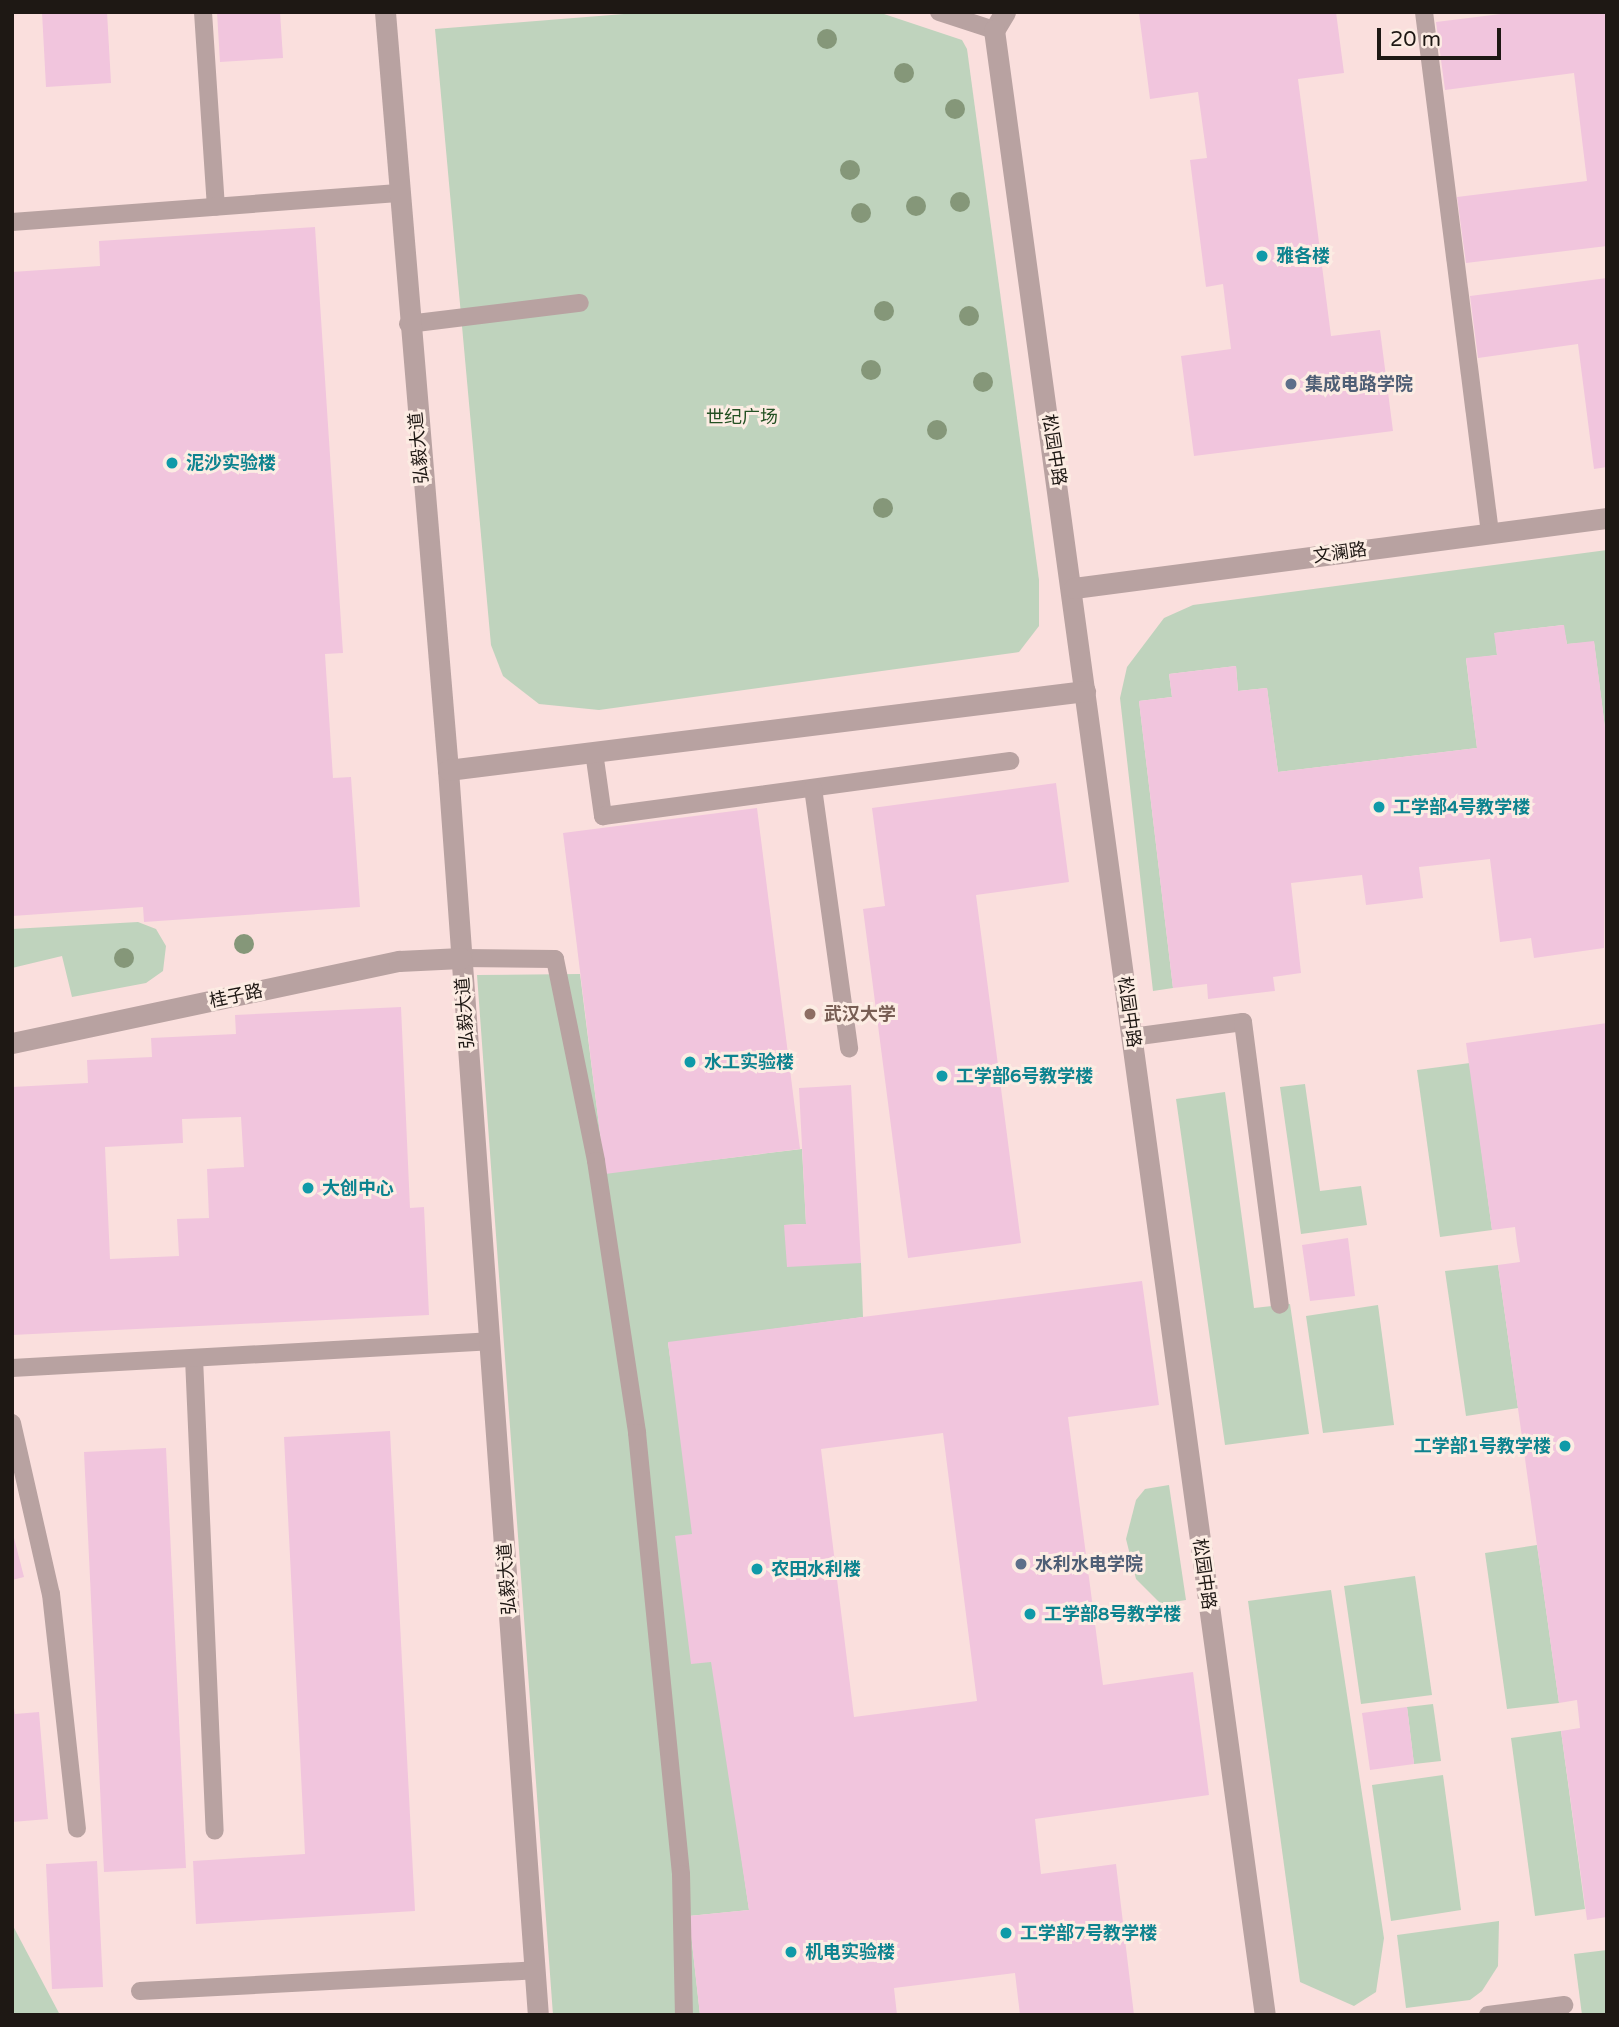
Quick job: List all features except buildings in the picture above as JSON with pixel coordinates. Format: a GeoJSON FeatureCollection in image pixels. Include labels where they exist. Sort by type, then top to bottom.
{"type":"FeatureCollection","features":[{"type":"Feature","properties":{"kind":"street","name":"弘毅大道"},"geometry":{"type":"LineString","coordinates":[[385,12],[408,324],[448,770],[538,2015]]}},
{"type":"Feature","properties":{"kind":"street","name":"松园中路"},"geometry":{"type":"LineString","coordinates":[[999,21],[1085,691],[1265,2015]]}},
{"type":"Feature","properties":{"kind":"street","name":"文澜路"},"geometry":{"type":"LineString","coordinates":[[1073,588],[1607,518]]}},
{"type":"Feature","properties":{"kind":"street"},"geometry":{"type":"LineString","coordinates":[[448,770],[1085,691]]}},
{"type":"Feature","properties":{"kind":"street","name":"桂子路"},"geometry":{"type":"LineString","coordinates":[[12,1043],[399,961],[461,958]]}},
{"type":"Feature","properties":{"kind":"lane"},"geometry":{"type":"LineString","coordinates":[[203,12],[216,207]]}},
{"type":"Feature","properties":{"kind":"lane"},"geometry":{"type":"LineString","coordinates":[[939,12],[999,21]]}},
{"type":"Feature","properties":{"kind":"lane"},"geometry":{"type":"LineString","coordinates":[[1424,12],[1490,533]]}},
{"type":"Feature","properties":{"kind":"lane"},"geometry":{"type":"LineString","coordinates":[[12,222],[398,193]]}},
{"type":"Feature","properties":{"kind":"lane"},"geometry":{"type":"LineString","coordinates":[[408,324],[580,303]]}},
{"type":"Feature","properties":{"kind":"lane"},"geometry":{"type":"LineString","coordinates":[[594,752],[603,816],[1010,761]]}},
{"type":"Feature","properties":{"kind":"lane"},"geometry":{"type":"LineString","coordinates":[[813,788],[849,1049]]}},
{"type":"Feature","properties":{"kind":"lane"},"geometry":{"type":"LineString","coordinates":[[461,958],[555,959],[596,1161],[637,1433],[681,1874],[684,2015]]}},
{"type":"Feature","properties":{"kind":"lane"},"geometry":{"type":"LineString","coordinates":[[1132,1037],[1243,1022],[1280,1305]]}},
{"type":"Feature","properties":{"kind":"lane"},"geometry":{"type":"LineString","coordinates":[[12,1368],[489,1340]]}},
{"type":"Feature","properties":{"kind":"lane"},"geometry":{"type":"LineString","coordinates":[[194,1358],[215,1831]]}},
{"type":"Feature","properties":{"kind":"lane"},"geometry":{"type":"LineString","coordinates":[[12,1423],[51,1594],[78,1829]]}},
{"type":"Feature","properties":{"kind":"lane"},"geometry":{"type":"LineString","coordinates":[[140,1992],[535,1970]]}},
{"type":"Feature","properties":{"kind":"lane"},"geometry":{"type":"LineString","coordinates":[[1488,2015],[1564,2006]]}},
{"type":"Feature","properties":{"kind":"shaded area","name":"武汉大学"},"geometry":{"type":"Polygon","coordinates":[[[12,12],[1607,12],[1607,2015],[12,2015],[12,12]]]}},
{"type":"Feature","properties":{"kind":"green space","name":"世纪广场"},"geometry":{"type":"Polygon","coordinates":[[[649,12],[878,12],[962,40],[967,49],[1039,580],[1039,626],[1019,652],[599,710],[539,704],[503,676],[491,645],[435,29],[649,12]]]}},
{"type":"Feature","properties":{"kind":"green space"},"geometry":{"type":"Polygon","coordinates":[[[1607,550],[1607,744],[1594,642],[1567,644],[1563,625],[1495,633],[1497,655],[1466,659],[1477,748],[1278,772],[1267,688],[1238,691],[1236,666],[1169,674],[1172,697],[1139,701],[1173,988],[1153,991],[1120,698],[1127,667],[1164,618],[1193,605],[1607,550]]]}},
{"type":"Feature","properties":{"kind":"green space"},"geometry":{"type":"Polygon","coordinates":[[[138,922],[156,929],[166,946],[163,971],[146,983],[72,997],[62,956],[12,968],[12,929],[138,922]]]}},
{"type":"Feature","properties":{"kind":"green space"},"geometry":{"type":"Polygon","coordinates":[[[580,974],[605,1173],[802,1149],[806,1224],[784,1225],[861,1263],[863,1317],[668,1343],[749,1910],[689,1916],[700,2015],[553,2015],[477,975],[580,974]]]}},
{"type":"Feature","properties":{"kind":"green space"},"geometry":{"type":"Polygon","coordinates":[[[1470,1063],[1492,1230],[1440,1237],[1417,1070],[1470,1063]]]}},
{"type":"Feature","properties":{"kind":"green space"},"geometry":{"type":"Polygon","coordinates":[[[1305,1084],[1320,1191],[1361,1186],[1367,1225],[1301,1234],[1280,1087],[1305,1084]]]}},
{"type":"Feature","properties":{"kind":"green space"},"geometry":{"type":"Polygon","coordinates":[[[1225,1092],[1254,1308],[1290,1304],[1309,1434],[1225,1445],[1176,1099],[1225,1092]]]}},
{"type":"Feature","properties":{"kind":"green space"},"geometry":{"type":"Polygon","coordinates":[[[1498,1265],[1518,1408],[1466,1416],[1445,1271],[1498,1265]]]}},
{"type":"Feature","properties":{"kind":"green space"},"geometry":{"type":"Polygon","coordinates":[[[1378,1305],[1394,1425],[1323,1433],[1306,1316],[1378,1305]]]}},
{"type":"Feature","properties":{"kind":"green space"},"geometry":{"type":"Polygon","coordinates":[[[1169,1485],[1186,1600],[1161,1604],[1136,1579],[1126,1539],[1136,1500],[1145,1489],[1169,1485]]]}},
{"type":"Feature","properties":{"kind":"green space"},"geometry":{"type":"Polygon","coordinates":[[[1537,1545],[1559,1703],[1507,1709],[1485,1553],[1537,1545]]]}},
{"type":"Feature","properties":{"kind":"green space"},"geometry":{"type":"Polygon","coordinates":[[[1415,1576],[1432,1695],[1361,1704],[1344,1586],[1415,1576]]]}},
{"type":"Feature","properties":{"kind":"green space"},"geometry":{"type":"Polygon","coordinates":[[[1331,1590],[1384,1938],[1376,1992],[1354,2006],[1300,1982],[1248,1601],[1331,1590]]]}},
{"type":"Feature","properties":{"kind":"green space"},"geometry":{"type":"Polygon","coordinates":[[[1433,1704],[1441,1761],[1414,1764],[1407,1707],[1433,1704]]]}},
{"type":"Feature","properties":{"kind":"green space"},"geometry":{"type":"Polygon","coordinates":[[[1561,1731],[1585,1909],[1535,1916],[1511,1738],[1561,1731]]]}},
{"type":"Feature","properties":{"kind":"green space"},"geometry":{"type":"Polygon","coordinates":[[[1443,1775],[1461,1910],[1391,1921],[1372,1785],[1443,1775]]]}},
{"type":"Feature","properties":{"kind":"green space"},"geometry":{"type":"Polygon","coordinates":[[[1499,1921],[1498,1966],[1482,1991],[1470,2000],[1406,2008],[1397,1935],[1499,1921]]]}},
{"type":"Feature","properties":{"kind":"green space"},"geometry":{"type":"Polygon","coordinates":[[[12,1924],[60,2015],[12,2015],[12,1924]]]}},
{"type":"Feature","properties":{"kind":"green space"},"geometry":{"type":"Polygon","coordinates":[[[1607,1950],[1607,2015],[1582,2015],[1574,1954],[1607,1950]]]}},
{"type":"Feature","properties":{"kind":"place","name":"雅各楼"},"geometry":{"type":"Point","coordinates":[1262,256]}},
{"type":"Feature","properties":{"kind":"place","name":"集成电路学院"},"geometry":{"type":"Point","coordinates":[1291,384]}},
{"type":"Feature","properties":{"kind":"place","name":"泥沙实验楼"},"geometry":{"type":"Point","coordinates":[172,463]}},
{"type":"Feature","properties":{"kind":"place","name":"工学部4号教学楼"},"geometry":{"type":"Point","coordinates":[1379,807]}},
{"type":"Feature","properties":{"kind":"place","name":"武汉大学"},"geometry":{"type":"Point","coordinates":[810,1014]}},
{"type":"Feature","properties":{"kind":"place","name":"水工实验楼"},"geometry":{"type":"Point","coordinates":[690,1062]}},
{"type":"Feature","properties":{"kind":"place","name":"工学部6号教学楼"},"geometry":{"type":"Point","coordinates":[942,1076]}},
{"type":"Feature","properties":{"kind":"place","name":"大创中心"},"geometry":{"type":"Point","coordinates":[308,1188]}},
{"type":"Feature","properties":{"kind":"place","name":"工学部1号教学楼"},"geometry":{"type":"Point","coordinates":[1565,1446]}},
{"type":"Feature","properties":{"kind":"place","name":"水利水电学院"},"geometry":{"type":"Point","coordinates":[1021,1564]}},
{"type":"Feature","properties":{"kind":"place","name":"农田水利楼"},"geometry":{"type":"Point","coordinates":[757,1569]}},
{"type":"Feature","properties":{"kind":"place","name":"工学部8号教学楼"},"geometry":{"type":"Point","coordinates":[1030,1614]}},
{"type":"Feature","properties":{"kind":"place","name":"工学部7号教学楼"},"geometry":{"type":"Point","coordinates":[1006,1933]}},
{"type":"Feature","properties":{"kind":"place","name":"机电实验楼"},"geometry":{"type":"Point","coordinates":[791,1952]}}]}
